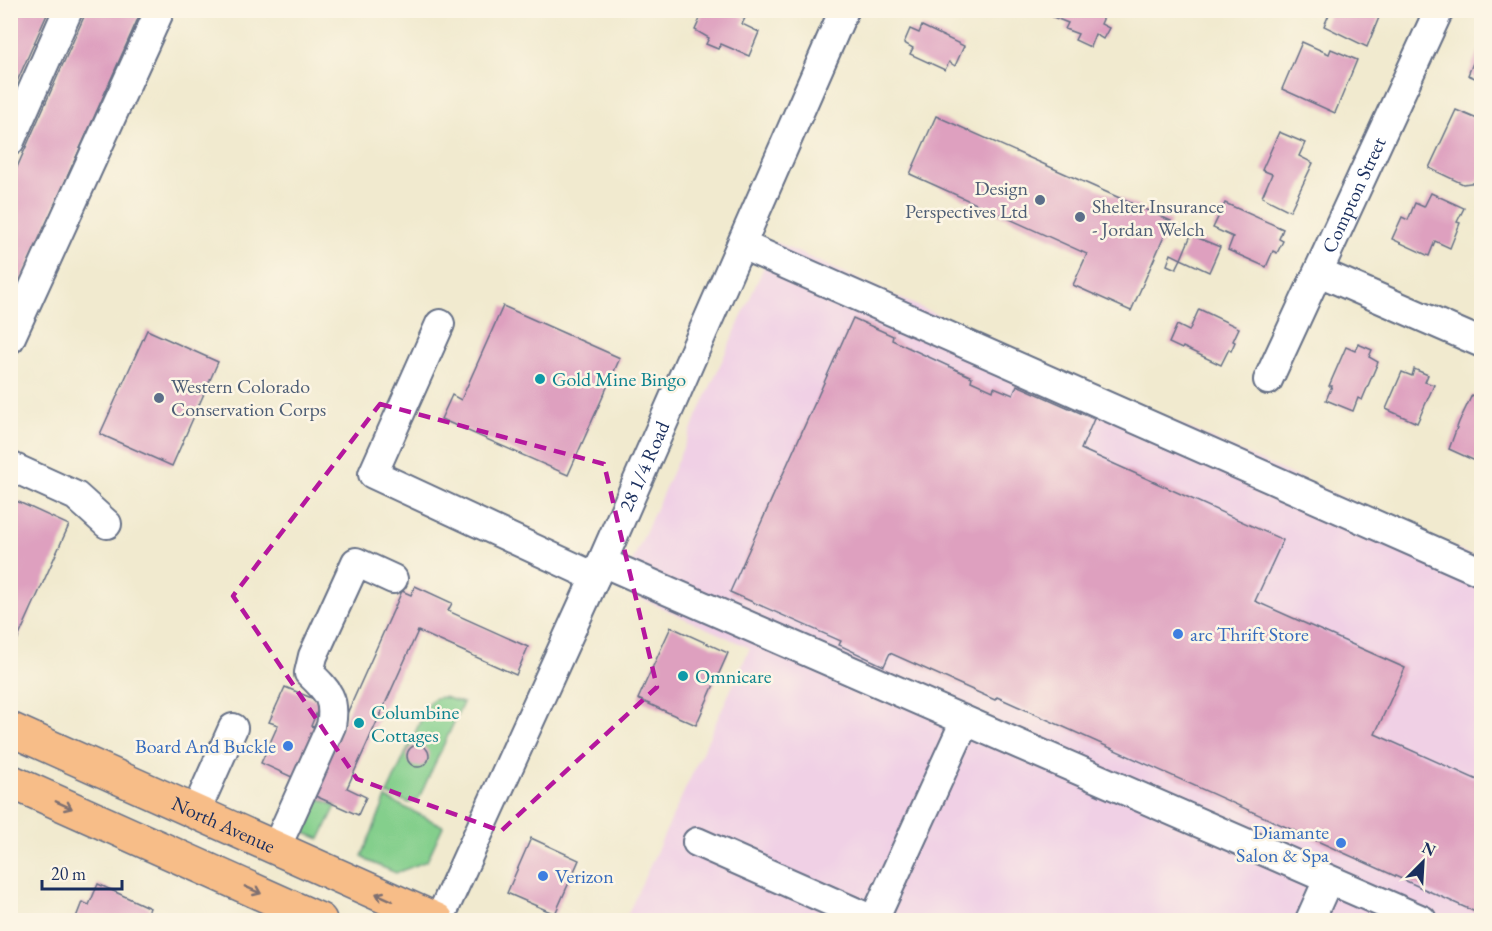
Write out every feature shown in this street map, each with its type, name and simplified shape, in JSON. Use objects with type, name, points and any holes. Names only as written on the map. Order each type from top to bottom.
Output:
[{"type":"main road","name":"North Avenue","points":[[10,729],[438,921]]},
{"type":"main road","points":[[10,781],[320,921]]},
{"type":"street","points":[[10,141],[68,10]]},
{"type":"street","points":[[10,339],[160,10]]},
{"type":"street","name":"28 1/4 Road","points":[[438,921],[598,570],[844,10]]},
{"type":"street","name":"Compton Street","points":[[1268,380],[1439,10]]},
{"type":"street","points":[[742,245],[1482,572]]},
{"type":"street","points":[[1319,272],[1482,343]]},
{"type":"street","points":[[440,324],[373,474],[598,570],[965,721],[1422,921]]},
{"type":"street","points":[[10,466],[76,496],[107,524]]},
{"type":"street","points":[[276,848],[331,726],[334,710],[330,696],[309,673],[313,656],[356,562],[393,579]]},
{"type":"street","points":[[697,842],[873,921],[965,721]]},
{"type":"street","points":[[196,812],[233,728]]},
{"type":"street","points":[[1310,921],[1328,880]]},
{"type":"highlighted area","points":[[380,404],[604,464],[657,687],[501,831],[357,779],[233,596]]},
{"type":"shaded area","points":[[775,242],[1481,560],[1481,920],[625,920],[750,648],[620,589]]},
{"type":"green space","points":[[444,697],[463,703],[418,800],[409,803],[387,794],[429,702],[435,698]]},
{"type":"green space","points":[[311,795],[336,806],[320,839],[297,830]]},
{"type":"green space","points":[[386,798],[443,826],[427,861],[396,873],[362,856]]},
{"type":"building","points":[[10,10],[49,10],[10,97]]},
{"type":"building","points":[[87,10],[128,10],[139,16],[10,306],[10,183]]},
{"type":"building","points":[[704,10],[728,10],[745,18],[742,24],[759,32],[749,56],[721,44],[718,49],[706,44],[709,38],[695,30]]},
{"type":"building","points":[[1056,10],[1107,10],[1101,24],[1109,28],[1103,39],[1095,34],[1090,47],[1075,40],[1078,34],[1065,29],[1068,23],[1053,17]]},
{"type":"building","points":[[1331,10],[1382,10],[1367,47],[1324,26]]},
{"type":"building","points":[[922,26],[964,46],[955,66],[949,62],[945,70],[910,54],[913,48],[904,43],[910,29],[919,33]]},
{"type":"building","points":[[1302,42],[1329,54],[1331,49],[1357,60],[1335,113],[1282,89]]},
{"type":"building","points":[[1478,51],[1482,53],[1482,81],[1468,75]]},
{"type":"building","points":[[1456,110],[1482,121],[1482,174],[1478,182],[1463,184],[1429,168]]},
{"type":"building","points":[[936,116],[1171,221],[1131,311],[1073,285],[1087,254],[910,174]]},
{"type":"building","points":[[1279,132],[1305,143],[1299,156],[1313,163],[1290,211],[1262,197],[1272,174],[1262,170]]},
{"type":"building","points":[[1431,193],[1464,208],[1457,222],[1460,223],[1450,248],[1435,241],[1429,256],[1392,239],[1402,217],[1408,220],[1415,203],[1424,207]]},
{"type":"building","points":[[1225,203],[1283,229],[1279,239],[1283,241],[1277,253],[1273,251],[1266,267],[1228,250],[1233,237],[1213,228]]},
{"type":"building","points":[[1191,235],[1220,247],[1209,272],[1181,259]]},
{"type":"building","points":[[1171,254],[1181,259],[1176,269],[1167,265]]},
{"type":"building","name":"Gold Mine Bingo","points":[[503,306],[620,358],[568,475],[441,419],[452,395],[461,400]]},
{"type":"building","points":[[1199,309],[1239,328],[1231,351],[1229,349],[1221,365],[1169,343],[1177,325],[1189,331]]},
{"type":"building","points":[[853,318],[893,336],[892,340],[972,377],[971,381],[993,391],[994,387],[1013,395],[1017,385],[1094,419],[1081,449],[1283,540],[1255,601],[1405,668],[1375,734],[1482,782],[1482,915],[997,697],[995,700],[890,653],[884,666],[839,645],[841,641],[730,592]]},
{"type":"building","name":"Western Colorado Conservation Corps","points":[[147,330],[218,362],[172,466],[100,434]]},
{"type":"building","points":[[1358,344],[1372,350],[1369,357],[1378,362],[1362,400],[1358,398],[1353,411],[1326,400],[1332,386],[1329,386],[1346,347],[1355,351]]},
{"type":"building","points":[[1414,369],[1428,375],[1425,382],[1434,385],[1417,423],[1386,409],[1402,372],[1412,376]]},
{"type":"building","points":[[1472,395],[1482,399],[1482,464],[1449,449]]},
{"type":"building","points":[[12,499],[69,525],[10,656],[10,502]]},
{"type":"building","name":"Columbine Cottages","points":[[415,586],[452,603],[448,611],[528,647],[516,675],[418,631],[347,788],[366,797],[358,815],[311,794],[402,591],[411,595]]},
{"type":"building","name":"Omnicare","points":[[671,627],[728,653],[696,725],[638,699]]},
{"type":"building","name":"Board And Buckle","points":[[285,687],[321,702],[311,726],[316,728],[294,778],[261,763],[278,725],[269,722]]},
{"type":"building","points":[[418,745],[426,748],[429,756],[426,764],[418,767],[410,764],[407,756],[410,748]]},
{"type":"building","name":"Verizon","points":[[531,838],[579,860],[555,914],[507,893]]},
{"type":"building","points":[[98,884],[150,908],[145,920],[75,920],[82,902],[89,905]]},
{"type":"place","name":"Design Perspectives Ltd","points":[[1040,200]]},
{"type":"place","name":"Shelter Insurance - Jordan Welch","points":[[1080,217]]},
{"type":"place","name":"Gold Mine Bingo","points":[[540,379]]},
{"type":"place","name":"Western Colorado Conservation Corps","points":[[159,398]]},
{"type":"place","name":"arc Thrift Store","points":[[1178,634]]},
{"type":"place","name":"Omnicare","points":[[683,676]]},
{"type":"place","name":"Columbine Cottages","points":[[359,723]]},
{"type":"place","name":"Board And Buckle","points":[[288,746]]},
{"type":"place","name":"Diamante Salon & Spa","points":[[1341,843]]},
{"type":"place","name":"Verizon","points":[[543,876]]}]
